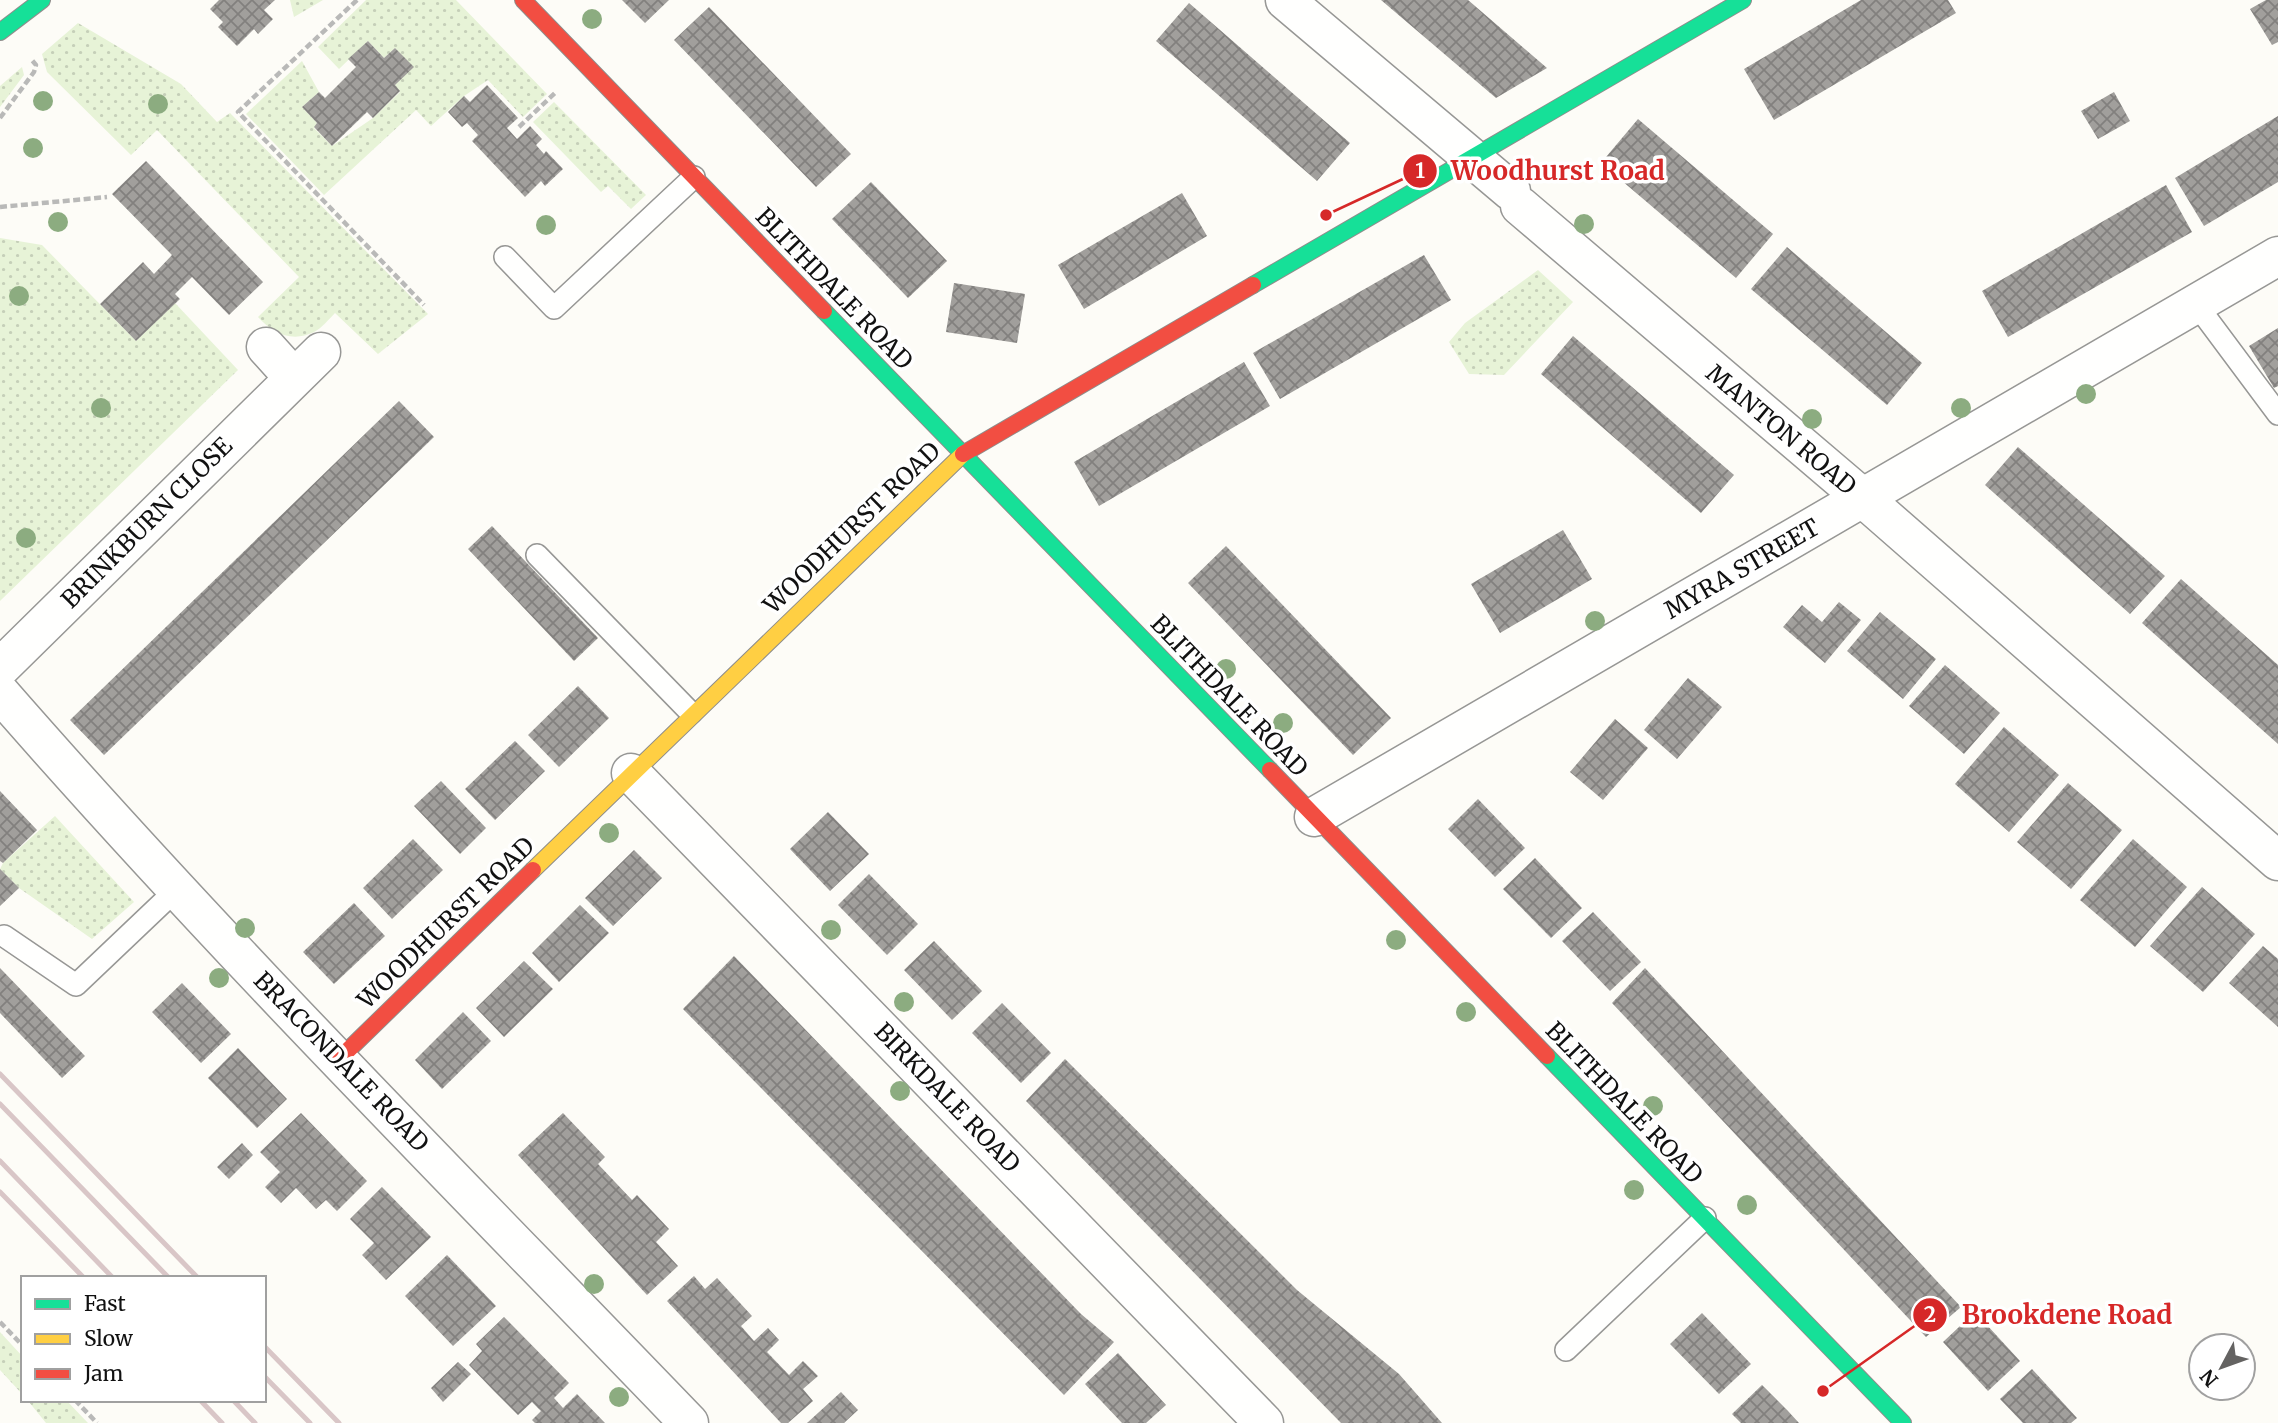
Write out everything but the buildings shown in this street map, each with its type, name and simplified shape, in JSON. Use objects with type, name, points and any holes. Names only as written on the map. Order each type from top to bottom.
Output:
[{"type":"street","points":[[3,30],[42,0]]},
{"type":"street","name":"BLITHDALE ROAD","points":[[523,0],[1903,1423]]},
{"type":"street","name":"MANTON ROAD","points":[[1285,0],[1863,498],[2278,861]]},
{"type":"street","name":"WOODHURST ROAD","points":[[338,1060],[691,713],[962,454],[1743,0]]},
{"type":"street","name":"MYRA STREET","points":[[1314,817],[2278,256]]},
{"type":"street","name":"BRINKBURN CLOSE","points":[[0,668],[308,365],[266,347]]},
{"type":"street","name":"BRACONDALE ROAD","points":[[0,693],[94,801],[338,1060],[690,1423]]},
{"type":"street","name":"BIRKDALE ROAD","points":[[631,773],[1264,1423]]},
{"type":"lane","points":[[505,257],[554,308],[694,177]]},
{"type":"lane","points":[[2196,304],[2278,414]]},
{"type":"lane","points":[[537,555],[691,713]]},
{"type":"lane","points":[[4,936],[76,985],[177,889]]},
{"type":"lane","points":[[1566,1350],[1704,1218]]},
{"type":"path","points":[[357,0],[238,112],[424,304]]},
{"type":"path","points":[[0,118],[34,72],[36,65],[3,30]]},
{"type":"path","points":[[519,127],[585,65]]},
{"type":"path","points":[[0,206],[107,197]]},
{"type":"path","points":[[0,1322],[21,1344]]},
{"type":"path","points":[[77,1402],[97,1423]]},
{"type":"green space","points":[[290,0],[323,0],[294,17]]},
{"type":"green space","points":[[366,0],[456,0],[547,94],[523,117],[488,80],[464,96],[431,126],[416,110],[324,195],[246,114],[302,61],[319,92],[302,107],[317,123],[314,128],[332,146],[373,118],[400,92],[395,85],[413,67],[395,48],[384,58],[368,41],[339,69],[318,47]]},
{"type":"green space","points":[[78,23],[181,84],[217,122],[230,113],[428,314],[378,354],[335,313],[317,330],[298,337],[283,335],[264,323],[258,317],[299,277],[157,130],[131,155],[47,72],[42,54]]},
{"type":"green space","points":[[22,67],[24,75],[0,107],[0,86]]},
{"type":"green space","points":[[554,102],[646,195],[631,209],[608,186],[601,192],[533,122]]},
{"type":"green space","points":[[0,238],[42,245],[136,341],[175,303],[238,370],[0,601]]},
{"type":"green space","points":[[1538,270],[1573,302],[1504,375],[1469,374],[1449,342],[1465,323]]},
{"type":"green space","points":[[55,816],[134,902],[92,939],[19,888],[0,869],[3,863]]},
{"type":"green space","points":[[0,1332],[21,1355],[21,1393],[0,1370]]},
{"type":"green space","points":[[29,1402],[68,1402],[88,1423],[46,1423]]},
{"type":"railway","points":[[0,1074],[196,1276]]},
{"type":"railway","points":[[0,1104],[167,1276]]},
{"type":"railway","points":[[0,1161],[111,1276]]},
{"type":"railway","points":[[0,1192],[82,1276]]},
{"type":"railway","points":[[266,1348],[339,1423]]},
{"type":"railway","points":[[266,1378],[310,1423]]},
{"type":"railway","points":[[202,1402],[222,1423]]},
{"type":"railway","points":[[235,1402],[255,1423]]},
{"type":"traffic: fast","points":[[0,32],[42,0]]},
{"type":"traffic: fast","points":[[1253,285],[1743,0]]},
{"type":"traffic: fast","points":[[824,311],[1270,770]]},
{"type":"traffic: fast","points":[[1547,1056],[1903,1423]]},
{"type":"traffic: slow","points":[[533,870],[963,454]]},
{"type":"traffic: jam","points":[[523,0],[824,311]]},
{"type":"traffic: jam","points":[[963,454],[1253,285]]},
{"type":"traffic: jam","points":[[1270,770],[1547,1056]]},
{"type":"traffic: jam","points":[[338,1060],[533,870]]},
{"type":"place","name":"Woodhurst Road","points":[[1326,215]]},
{"type":"place","name":"Brookdene Road","points":[[1823,1391]]}]
